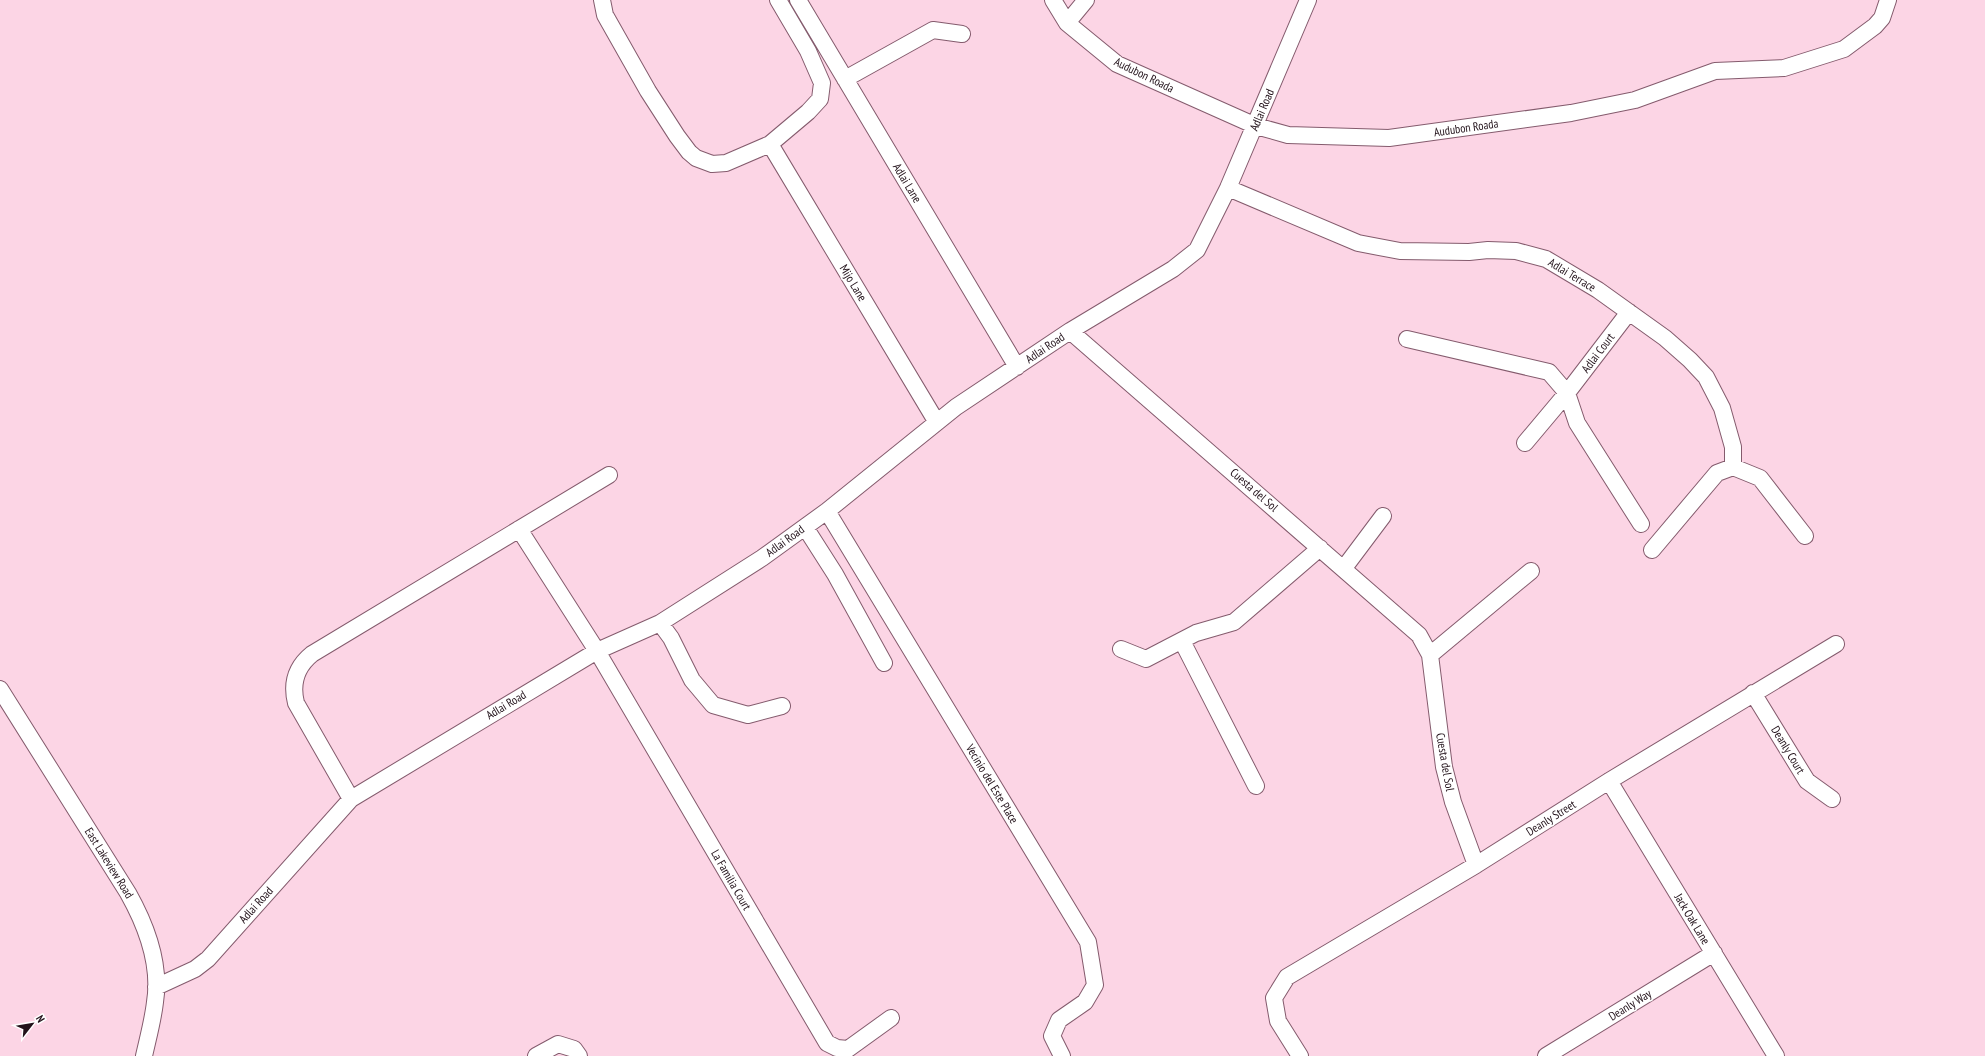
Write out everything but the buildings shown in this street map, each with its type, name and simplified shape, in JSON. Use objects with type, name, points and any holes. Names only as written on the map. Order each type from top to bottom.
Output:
[{"type":"street","points":[[602,0],[605,15],[648,91],[677,136],[689,152],[696,158],[712,164],[726,163],[770,144],[808,112],[820,99],[822,83],[808,51],[778,0]]},
{"type":"street","name":"Adlai Lane","points":[[798,0],[1017,367]]},
{"type":"street","name":"Audubon Roada","points":[[1053,0],[1067,23],[1117,64],[1256,126],[1288,135],[1389,138],[1571,114],[1635,100],[1715,71],[1784,68],[1844,49],[1875,26],[1882,18],[1888,0]]},
{"type":"street","points":[[1067,23],[1086,0]]},
{"type":"street","name":"Adlai Road","points":[[156,987],[195,968],[208,959],[351,799],[597,651],[660,623],[762,558],[827,511],[936,421],[1070,331],[1174,270],[1197,250],[1228,188],[1256,126],[1308,0]]},
{"type":"street","points":[[845,79],[933,30],[962,34]]},
{"type":"street","name":"Mijo Lane","points":[[770,144],[936,421]]},
{"type":"street","name":"Adlai Terrace","points":[[1228,188],[1358,243],[1400,251],[1469,252],[1488,250],[1516,252],[1546,259],[1574,274],[1629,312],[1670,343],[1690,360],[1706,377],[1722,408],[1733,447],[1733,467]]},
{"type":"street","name":"Adlai Court","points":[[1525,443],[1567,393],[1629,312]]},
{"type":"street","name":"Cuesta del Sol","points":[[1070,331],[1344,568],[1419,635],[1430,655],[1444,768],[1453,802],[1476,865]]},
{"type":"street","points":[[1408,339],[1549,372],[1567,393],[1577,423],[1641,524]]},
{"type":"street","points":[[1652,550],[1717,473],[1733,467],[1760,478],[1805,536]]},
{"type":"street","points":[[351,799],[296,703],[294,687],[295,678],[301,665],[312,654],[609,475]]},
{"type":"street","name":"Vecinio del Este Place","points":[[827,511],[1088,942],[1095,985],[1085,1002],[1059,1020],[1054,1030],[1052,1036],[1062,1056]]},
{"type":"street","points":[[1344,568],[1383,516]]},
{"type":"street","points":[[805,527],[835,574],[884,663]]},
{"type":"street","points":[[519,530],[597,651]]},
{"type":"street","points":[[1121,649],[1146,659],[1196,633],[1234,622],[1320,548]]},
{"type":"street","points":[[1430,655],[1531,571]]},
{"type":"street","points":[[660,623],[671,638],[692,680],[713,705],[748,715],[782,706]]},
{"type":"street","points":[[1182,641],[1256,786]]},
{"type":"street","name":"Deanly Street","points":[[1300,1056],[1278,1021],[1274,998],[1287,977],[1476,865],[1609,781],[1836,644]]},
{"type":"street","name":"La Familia Court","points":[[597,651],[827,1043],[837,1048],[848,1049],[892,1018]]},
{"type":"street","name":"East Lakeview Road","points":[[0,689],[137,909],[150,944],[156,987],[156,1001],[144,1056]]},
{"type":"street","name":"Deanly Court","points":[[1753,693],[1807,782],[1832,799]]},
{"type":"street","name":"Jack Oak Lane","points":[[1609,781],[1776,1056]]},
{"type":"street","name":"Deanly Way","points":[[1546,1056],[1714,954]]},
{"type":"street","points":[[536,1056],[558,1044],[574,1049],[579,1056]]}]
